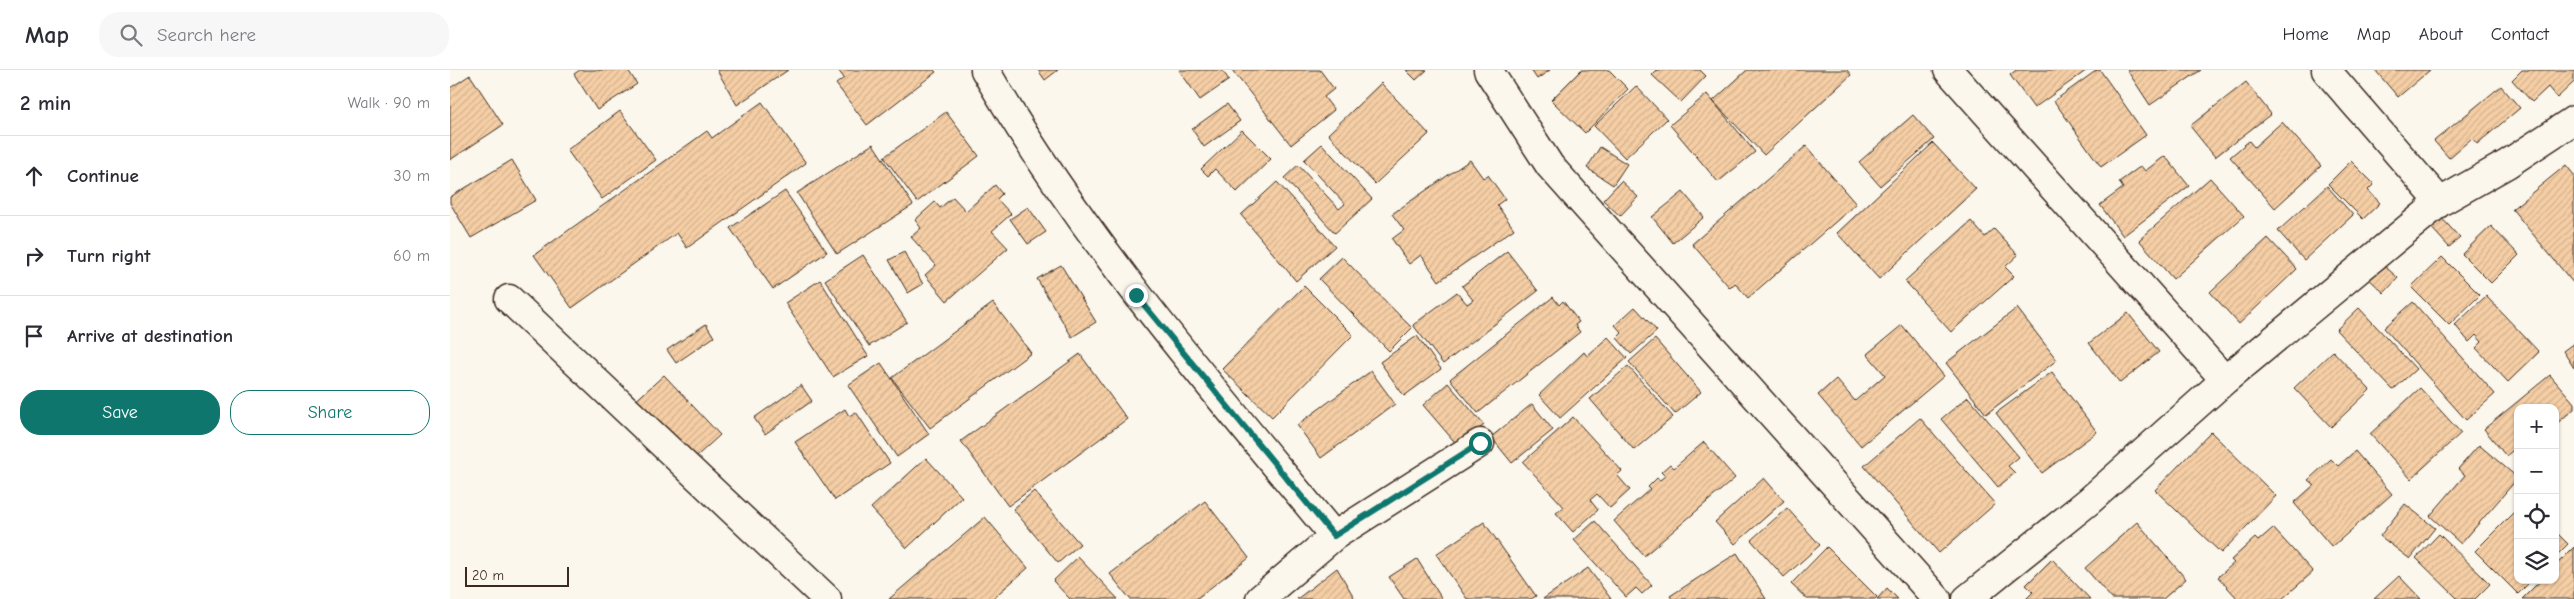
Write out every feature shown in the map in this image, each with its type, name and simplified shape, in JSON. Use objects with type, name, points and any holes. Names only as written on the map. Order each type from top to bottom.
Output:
[{"type":"street","points":[[985,70],[1046,171],[1136,295],[1334,536]]},
{"type":"street","points":[[1488,70],[1550,166],[1937,599]]},
{"type":"street","points":[[1948,70],[2225,380]]},
{"type":"street","points":[[2326,70],[2440,202]]},
{"type":"street","points":[[1967,599],[2089,501],[2225,380],[2440,202],[2508,164],[2574,120]]},
{"type":"street","points":[[509,299],[827,599]]},
{"type":"street","points":[[1260,599],[1334,536],[1480,443]]},
{"type":"building","points":[[580,70],[628,70],[637,84],[597,110],[574,74]]},
{"type":"building","points":[[717,70],[788,70],[737,105]]},
{"type":"building","points":[[838,70],[934,70],[936,72],[867,125],[836,84],[844,78]]},
{"type":"building","points":[[1038,70],[1058,70],[1045,80]]},
{"type":"building","points":[[1179,70],[1222,70],[1229,80],[1200,100]]},
{"type":"building","points":[[1232,70],[1320,70],[1334,89],[1324,97],[1334,110],[1291,145]]},
{"type":"building","points":[[1406,70],[1427,70],[1416,80]]},
{"type":"building","points":[[1531,70],[1550,70],[1537,79]]},
{"type":"building","points":[[1581,70],[1609,70],[1628,89],[1585,133],[1551,100]]},
{"type":"building","points":[[1657,70],[1700,70],[1706,76],[1681,102],[1652,75]]},
{"type":"building","points":[[1747,70],[1847,70],[1851,75],[1764,155],[1713,101]]},
{"type":"building","points":[[2016,70],[2087,70],[2034,108],[2010,75]]},
{"type":"building","points":[[2097,70],[2100,70],[2146,135],[2101,167],[2054,101]]},
{"type":"building","points":[[2127,70],[2201,70],[2150,105]]},
{"type":"building","points":[[2375,70],[2430,70],[2398,97]]},
{"type":"building","points":[[2522,70],[2574,70],[2574,82],[2557,98],[2548,87],[2532,102],[2512,80]]},
{"type":"building","points":[[470,75],[503,125],[450,160],[450,88]]},
{"type":"building","points":[[2246,82],[2271,114],[2215,157],[2190,126]]},
{"type":"building","points":[[1381,83],[1429,134],[1375,184],[1328,134]]},
{"type":"building","points":[[1636,86],[1667,119],[1625,158],[1594,126]]},
{"type":"building","points":[[2501,86],[2520,108],[2477,144],[2472,138],[2449,158],[2434,141]]},
{"type":"building","points":[[1707,94],[1755,152],[1718,182],[1670,125]]},
{"type":"building","points":[[762,102],[806,163],[687,248],[677,233],[572,308],[534,255],[707,131],[712,138]]},
{"type":"building","points":[[1227,104],[1240,121],[1204,147],[1192,129]]},
{"type":"building","points":[[620,111],[656,160],[602,199],[567,150]]},
{"type":"building","points":[[946,112],[979,156],[917,202],[884,157]]},
{"type":"building","points":[[1913,115],[1934,139],[1880,186],[1859,162]]},
{"type":"building","points":[[2282,122],[2321,166],[2275,208],[2230,157],[2249,141],[2254,147]]},
{"type":"building","points":[[1242,130],[1271,159],[1237,192],[1215,169],[1208,176],[1201,169]]},
{"type":"building","points":[[1933,143],[1976,189],[1879,279],[1837,233]]},
{"type":"building","points":[[873,144],[913,205],[837,254],[797,193]]},
{"type":"building","points":[[1322,144],[1372,199],[1335,233],[1284,178],[1298,165],[1339,209],[1345,204],[1304,160]]},
{"type":"building","points":[[1806,146],[1856,204],[1748,298],[1735,283],[1730,288],[1692,244]]},
{"type":"building","points":[[1600,147],[1627,164],[1613,185],[1587,168]]},
{"type":"building","points":[[2165,156],[2189,186],[2123,236],[2100,205],[2123,188],[2119,182],[2141,166],[2145,171]]},
{"type":"building","points":[[512,160],[536,200],[471,238],[450,203],[450,197]]},
{"type":"building","points":[[1470,160],[1483,178],[1488,175],[1505,199],[1497,205],[1514,229],[1439,281],[1421,255],[1409,264],[1392,239],[1404,230],[1392,214]]},
{"type":"building","points":[[2351,161],[2374,184],[2368,190],[2380,203],[2363,219],[2328,184]]},
{"type":"building","points":[[2566,165],[2574,175],[2574,284],[2512,209]]},
{"type":"building","points":[[2210,178],[2244,216],[2173,279],[2139,240]]},
{"type":"building","points":[[1621,181],[1638,197],[1620,216],[1603,200]]},
{"type":"building","points":[[1277,182],[1335,246],[1296,281],[1241,215]]},
{"type":"building","points":[[995,185],[1002,194],[997,199],[1011,214],[992,231],[1008,248],[947,301],[925,275],[936,265],[911,237],[921,228],[915,220],[935,202],[940,208],[953,197],[966,211]]},
{"type":"building","points":[[2327,186],[2353,215],[2304,260],[2278,231]]},
{"type":"building","points":[[785,191],[827,252],[773,289],[730,228]]},
{"type":"building","points":[[1683,192],[1704,217],[1673,243],[1652,217]]},
{"type":"building","points":[[1028,207],[1046,232],[1028,244],[1010,219]]},
{"type":"building","points":[[2439,215],[2460,238],[2449,247],[2429,225]]},
{"type":"building","points":[[1971,221],[1985,237],[1994,229],[2018,255],[2005,267],[2014,276],[1951,332],[1905,281]]},
{"type":"building","points":[[2491,226],[2519,255],[2491,283],[2462,254]]},
{"type":"building","points":[[2268,238],[2297,269],[2239,324],[2210,292]]},
{"type":"building","points":[[1507,251],[1538,291],[1443,364],[1413,325],[1457,292],[1467,304],[1473,300],[1462,286]]},
{"type":"building","points":[[904,252],[923,284],[908,293],[889,260]]},
{"type":"building","points":[[863,255],[907,322],[869,346],[825,280]]},
{"type":"building","points":[[1342,257],[1412,328],[1389,351],[1319,279]]},
{"type":"building","points":[[2442,257],[2480,295],[2449,325],[2411,287]]},
{"type":"building","points":[[2380,262],[2398,278],[2384,293],[2367,277]]},
{"type":"building","points":[[1061,265],[1096,322],[1072,337],[1037,279]]},
{"type":"building","points":[[820,280],[868,356],[833,377],[785,303]]},
{"type":"building","points":[[1304,286],[1353,335],[1272,417],[1222,369]]},
{"type":"building","points":[[2486,296],[2539,352],[2508,382],[2476,348],[2482,342],[2476,335],[2469,342],[2455,325]]},
{"type":"building","points":[[1553,297],[1559,305],[1563,301],[1579,322],[1575,325],[1580,332],[1478,413],[1450,379]]},
{"type":"building","points":[[2413,302],[2495,394],[2466,420],[2384,328]]},
{"type":"building","points":[[993,303],[1031,353],[930,428],[892,378]]},
{"type":"building","points":[[1635,307],[1657,331],[1631,354],[1617,338],[1622,333],[1615,325]]},
{"type":"building","points":[[2017,308],[2057,360],[1986,414],[1946,363]]},
{"type":"building","points":[[2359,308],[2416,369],[2393,390],[2336,330]]},
{"type":"building","points":[[2128,313],[2159,352],[2120,383],[2089,343]]},
{"type":"building","points":[[706,324],[714,337],[676,363],[667,350]]},
{"type":"building","points":[[1902,325],[1944,376],[1861,446],[1818,395],[1836,379],[1855,401],[1885,375],[1867,354]]},
{"type":"building","points":[[1417,336],[1441,369],[1404,396],[1380,362]]},
{"type":"building","points":[[1608,337],[1627,358],[1560,418],[1539,395],[1584,352],[1587,356]]},
{"type":"building","points":[[1655,339],[1701,392],[1675,414],[1629,362]]},
{"type":"building","points":[[2574,343],[2574,368],[2563,351]]},
{"type":"building","points":[[2333,351],[2370,390],[2331,427],[2294,388]]},
{"type":"building","points":[[1080,354],[1127,419],[1008,506],[961,441]]},
{"type":"building","points":[[881,363],[929,434],[897,457],[848,385]]},
{"type":"building","points":[[1628,366],[1673,417],[1634,450],[1590,399]]},
{"type":"building","points":[[1371,371],[1395,404],[1321,458],[1297,425]]},
{"type":"building","points":[[2052,372],[2097,432],[2042,473],[1996,413]]},
{"type":"building","points":[[664,375],[720,435],[687,465],[632,404]]},
{"type":"building","points":[[2550,375],[2574,403],[2574,409],[2559,422],[2559,404],[2515,404]]},
{"type":"building","points":[[1448,383],[1484,425],[1459,447],[1423,405]]},
{"type":"building","points":[[801,385],[812,401],[765,434],[754,418]]},
{"type":"building","points":[[2420,388],[2461,433],[2411,479],[2370,434]]},
{"type":"building","points":[[1968,397],[2019,457],[2008,466],[2015,473],[1998,487],[1941,419]]},
{"type":"building","points":[[1532,404],[1553,430],[1512,463],[1491,437]]},
{"type":"building","points":[[2514,404],[2514,449],[2506,456],[2484,429]]},
{"type":"building","points":[[845,409],[849,416],[856,412],[890,463],[835,500],[795,442]]},
{"type":"building","points":[[1573,417],[1622,471],[1617,475],[1630,490],[1610,508],[1597,494],[1590,500],[1598,510],[1573,532],[1556,513],[1564,507],[1523,462]]},
{"type":"building","points":[[1920,418],[1995,504],[1939,553],[1864,466]]},
{"type":"building","points":[[2211,432],[2276,496],[2221,553],[2155,490]]},
{"type":"building","points":[[1704,442],[1735,478],[1644,556],[1614,521],[1650,489],[1648,487],[1657,478],[1660,480],[1665,476],[1661,472],[1670,464],[1674,468]]},
{"type":"building","points":[[2479,445],[2514,475],[2514,483],[2461,544],[2430,516],[2465,475],[2458,469]]},
{"type":"building","points":[[2355,451],[2392,494],[2332,547],[2294,503],[2314,485],[2308,480],[2331,459],[2338,466]]},
{"type":"building","points":[[926,458],[962,497],[907,548],[871,508]]},
{"type":"building","points":[[1764,478],[1784,501],[1735,544],[1715,522]]},
{"type":"building","points":[[1034,491],[1080,544],[1058,563],[1013,509]]},
{"type":"building","points":[[1205,501],[1249,558],[1196,599],[1130,599],[1110,574]]},
{"type":"building","points":[[2405,504],[2435,528],[2410,559],[2380,536]]},
{"type":"building","points":[[1787,508],[1820,545],[1784,577],[1751,540]]},
{"type":"building","points":[[2514,512],[2514,584],[2528,584],[2518,594],[2475,551]]},
{"type":"building","points":[[985,517],[1028,568],[992,599],[889,599]]},
{"type":"building","points":[[1595,521],[1652,585],[1642,594],[1636,588],[1626,597],[1574,540]]},
{"type":"building","points":[[1484,522],[1536,596],[1531,599],[1467,599],[1436,554]]},
{"type":"building","points":[[2137,522],[2186,579],[2163,599],[2112,599],[2085,568]]},
{"type":"building","points":[[2273,528],[2313,572],[2282,599],[2238,599],[2218,577],[2234,563],[2231,560],[2255,538],[2258,541]]},
{"type":"building","points":[[2439,534],[2490,584],[2475,599],[2458,599],[2416,558]]},
{"type":"building","points":[[2559,535],[2568,544],[2559,553]]},
{"type":"building","points":[[1827,547],[1877,597],[1875,599],[1807,599],[1791,584]]},
{"type":"building","points":[[2574,547],[2574,599],[2522,599],[2537,584],[2559,584],[2559,562]]},
{"type":"building","points":[[1737,553],[1766,599],[1672,599],[1670,596]]},
{"type":"building","points":[[1078,557],[1118,599],[1070,599],[1053,581]]},
{"type":"building","points":[[1417,559],[1442,599],[1404,599],[1389,577]]},
{"type":"building","points":[[2052,559],[2090,599],[2026,599],[2033,592],[2026,585]]},
{"type":"building","points":[[1337,568],[1355,599],[1297,599]]},
{"type":"building","points":[[1588,568],[1611,599],[1543,599]]},
{"type":"building","points":[[2399,576],[2421,599],[2374,599]]},
{"type":"building","points":[[1887,588],[1898,599],[1877,599]]},
{"type":"route","points":[[1136,295],[1334,536],[1480,443]]}]
